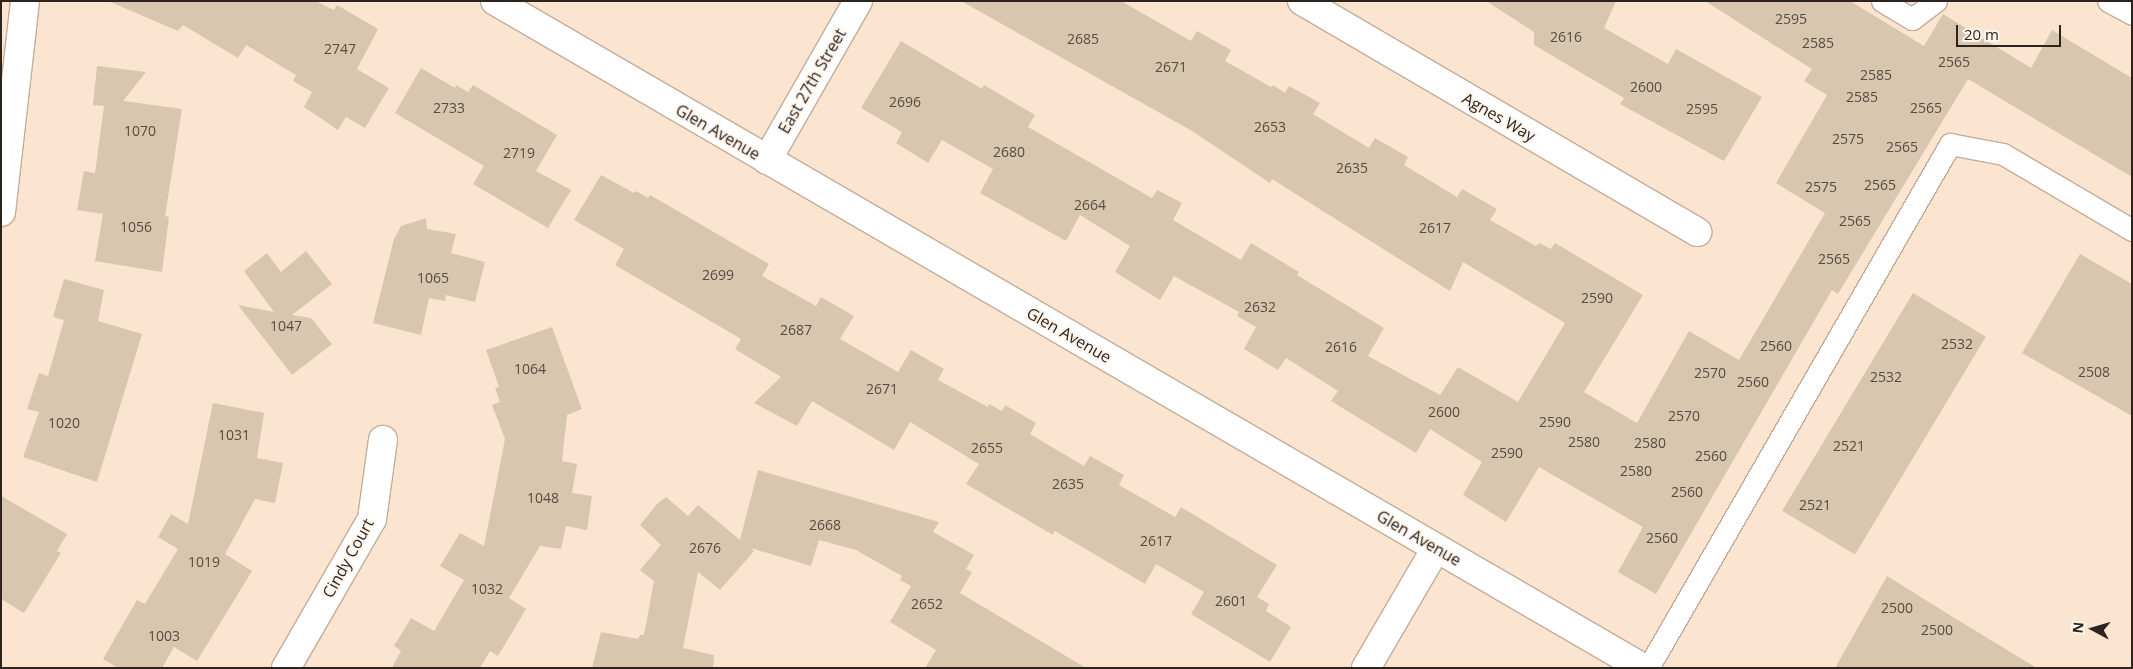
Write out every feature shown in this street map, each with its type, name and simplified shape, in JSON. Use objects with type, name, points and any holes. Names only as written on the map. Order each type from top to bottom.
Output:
[{"type":"street","points":[[1,212],[25,1]]},
{"type":"street","name":"Glen Avenue","points":[[495,1],[1643,668]]},
{"type":"street","name":"East 27th Street","points":[[767,160],[858,1]]},
{"type":"street","name":"Agnes Way","points":[[1302,1],[1696,232]]},
{"type":"street","name":"Cindy Court","points":[[286,668],[372,519],[383,440]]},
{"type":"street","points":[[1366,668],[1436,548]]},
{"type":"lane","points":[[1882,1],[1912,19],[1936,1]]},
{"type":"lane","points":[[2108,1],[2132,14]]},
{"type":"lane","points":[[1648,668],[1950,144],[2003,154],[2132,230]]},
{"type":"building","points":[[108,1],[315,1],[334,10],[337,5],[378,29],[357,69],[389,88],[365,128],[346,117],[338,130],[304,107],[312,92],[293,81],[296,75],[246,45],[238,58],[183,25],[178,31]]},
{"type":"building","points":[[961,1],[1121,1],[1191,41],[1197,31],[1231,50],[1225,61],[1271,87],[1273,85],[1285,93],[1289,86],[1320,103],[1313,114],[1369,148],[1375,138],[1408,157],[1404,165],[1457,197],[1462,189],[1497,209],[1490,220],[1536,246],[1539,243],[1551,249],[1555,243],[1643,295],[1584,392],[1637,423],[1689,331],[1739,360],[1825,213],[1776,183],[1827,95],[1804,81],[1812,69],[1705,1],[1850,1],[1924,46],[1943,14],[2031,68],[2052,30],[2132,78],[2132,177],[1968,79],[1838,294],[1832,290],[1656,594],[1618,572],[1643,527],[1539,467],[1506,522],[1463,495],[1482,462],[1430,429],[1416,453],[1331,401],[1338,391],[1286,358],[1278,370],[1244,349],[1256,327],[1237,316],[1239,312],[1174,276],[1160,300],[1115,272],[1130,246],[1080,215],[1066,241],[980,193],[993,169],[942,140],[928,163],[896,143],[902,132],[861,108],[901,41],[982,89],[984,85],[1035,115],[1028,127],[1152,198],[1157,190],[1182,203],[1173,220],[1241,260],[1251,243],[1299,272],[1297,275],[1384,328],[1368,356],[1440,395],[1458,367],[1518,402],[1565,323],[1463,262],[1450,291],[1272,179],[1270,183],[1192,131]]},
{"type":"building","points":[[1486,1],[1616,1],[1604,28],[1668,64],[1676,49],[1762,97],[1724,161],[1620,104],[1624,98],[1534,45],[1534,32]]},
{"type":"building","points":[[97,66],[146,72],[123,101],[182,109],[165,216],[169,217],[162,272],[95,261],[103,214],[77,210],[84,171],[95,173],[104,106],[93,105]]},
{"type":"building","points":[[421,68],[455,88],[456,85],[468,92],[473,85],[557,135],[536,171],[571,190],[548,228],[473,184],[484,166],[395,113]]},
{"type":"building","points":[[601,175],[634,193],[636,191],[648,198],[650,195],[769,264],[762,276],[816,306],[821,297],[854,316],[840,339],[898,372],[911,350],[944,369],[938,380],[988,407],[989,404],[1002,411],[1005,405],[1036,423],[1030,434],[1084,466],[1090,456],[1124,475],[1119,485],[1175,517],[1181,507],[1277,565],[1257,597],[1269,604],[1266,611],[1291,627],[1270,662],[1191,614],[1204,592],[1156,564],[1145,584],[1055,531],[1053,535],[966,484],[979,464],[910,422],[894,450],[812,401],[797,426],[754,403],[781,377],[735,349],[741,339],[615,265],[624,249],[574,220]]},
{"type":"building","points":[[426,218],[427,229],[456,234],[451,253],[485,262],[475,302],[446,295],[445,301],[429,298],[421,335],[373,323],[394,239],[401,226]]},
{"type":"building","points":[[306,251],[332,284],[292,315],[311,318],[332,344],[292,375],[238,305],[274,312],[244,271],[267,253],[281,272]]},
{"type":"building","points":[[2080,254],[2132,284],[2132,416],[2022,353]]},
{"type":"building","points":[[64,279],[104,290],[98,321],[142,334],[97,482],[23,457],[39,412],[27,409],[39,373],[48,376],[64,320],[53,317]]},
{"type":"building","points":[[1913,293],[1986,337],[1855,554],[1782,511]]},
{"type":"building","points":[[552,327],[582,409],[567,415],[562,461],[577,464],[572,493],[592,496],[587,530],[566,526],[561,549],[540,546],[509,598],[526,609],[498,656],[490,651],[480,668],[392,668],[401,651],[394,646],[411,618],[434,631],[464,580],[440,566],[460,533],[484,546],[505,439],[492,405],[500,402],[495,388],[499,387],[486,350]]},
{"type":"building","points":[[213,403],[264,413],[257,458],[283,463],[275,503],[255,499],[225,554],[252,571],[197,661],[174,647],[162,668],[118,668],[103,659],[137,600],[145,604],[178,549],[158,537],[171,514],[188,524]]},
{"type":"building","points":[[758,470],[939,522],[933,532],[974,555],[966,569],[972,572],[960,593],[1086,668],[925,668],[936,650],[890,622],[911,586],[900,580],[902,576],[856,550],[819,540],[811,566],[751,548],[754,551],[720,590],[698,572],[683,648],[714,655],[713,668],[592,668],[601,632],[638,639],[640,635],[644,635],[654,581],[640,570],[661,545],[640,525],[658,503],[666,497],[688,516],[698,505],[740,540]]},
{"type":"building","points":[[1,496],[67,534],[57,551],[61,553],[24,613],[1,599]]},
{"type":"building","points":[[1887,576],[1961,622],[2037,668],[1835,668]]}]
